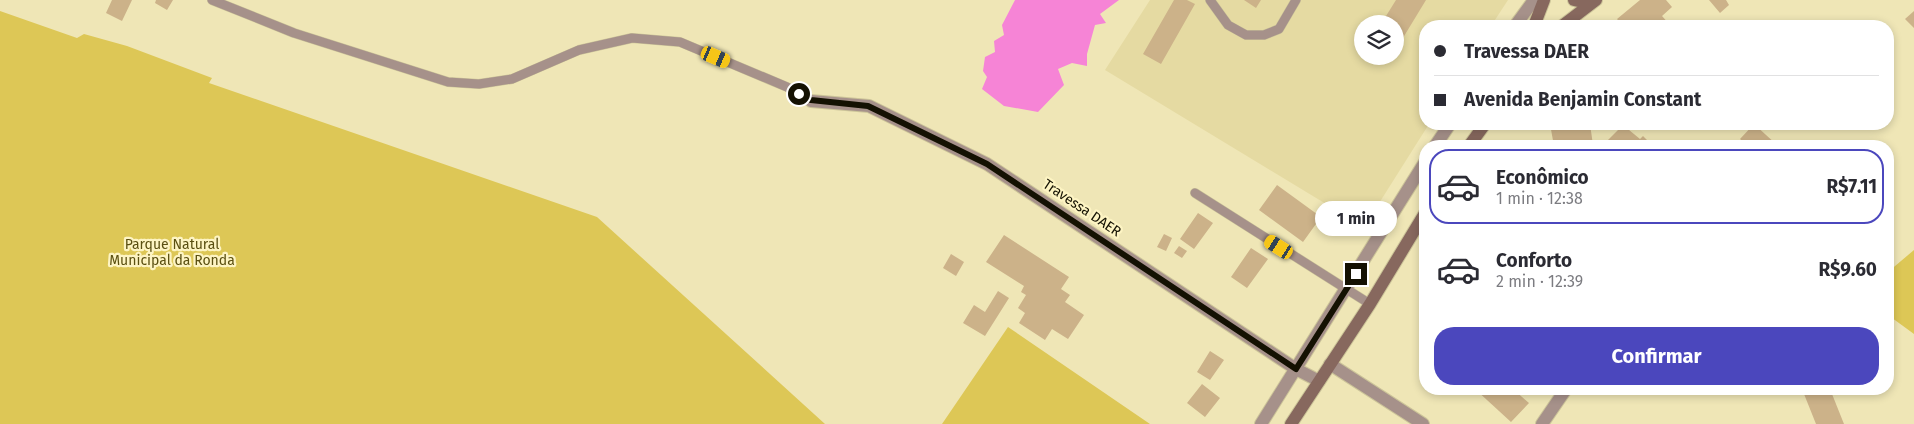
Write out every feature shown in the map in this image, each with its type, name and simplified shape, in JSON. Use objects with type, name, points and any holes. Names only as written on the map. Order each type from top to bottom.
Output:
[{"type":"main road","points":[[1536,20],[1544,0]]},
{"type":"main road","points":[[1574,0],[1593,2]]},
{"type":"main road","points":[[1575,20],[1593,2]]},
{"type":"main road","points":[[1291,424],[1370,304],[1419,223]]},
{"type":"street","points":[[1519,20],[1534,0]]},
{"type":"street","name":"Travessa DAER","points":[[811,100],[868,106],[987,164],[1296,369],[1319,381]]},
{"type":"street","points":[[1261,424],[1419,172]]},
{"type":"street","points":[[1330,364],[1423,424]]},
{"type":"street","points":[[1542,424],[1562,395]]},
{"type":"lane","points":[[212,0],[294,33],[448,82],[479,84],[512,79],[579,50],[632,38],[680,42],[787,87],[811,100]]},
{"type":"lane","points":[[1210,0],[1228,25],[1246,36],[1264,35],[1279,29],[1296,0]]},
{"type":"lane","points":[[1195,193],[1370,304]]},
{"type":"shaded area","points":[[1015,0],[1119,0],[1100,14],[1106,23],[1095,25],[1087,54],[1087,66],[1072,63],[1058,69],[1064,85],[1038,112],[1004,106],[982,89],[987,77],[983,71],[985,57],[995,52],[994,41],[1004,35],[1002,25]]},
{"type":"shaded area","points":[[1150,0],[1508,0],[1495,20],[1419,20],[1419,130],[1425,130],[1364,227],[1105,70]]},
{"type":"green space","name":"Parque Natural Municipal da Ronda","points":[[0,11],[77,38],[84,34],[127,46],[212,78],[209,83],[597,217],[825,424],[0,424]]},
{"type":"green space","points":[[1914,250],[1914,334],[1894,319],[1894,267]]},
{"type":"green space","points":[[1008,327],[1150,424],[942,424]]},
{"type":"building","points":[[112,0],[132,0],[122,21],[106,13]]},
{"type":"building","points":[[156,0],[173,0],[167,10],[155,3]]},
{"type":"building","points":[[1174,0],[1187,0],[1195,4],[1161,64],[1143,54]]},
{"type":"building","points":[[1244,0],[1261,0],[1256,8]]},
{"type":"building","points":[[1396,0],[1426,0],[1404,36],[1404,15],[1387,15]]},
{"type":"building","points":[[1640,0],[1666,0],[1672,7],[1662,16],[1666,20],[1617,19]]},
{"type":"building","points":[[1709,0],[1726,0],[1729,5],[1720,13]]},
{"type":"building","points":[[1914,11],[1914,28],[1905,19]]},
{"type":"building","points":[[1551,130],[1591,130],[1592,140],[1553,140]]},
{"type":"building","points":[[1618,130],[1629,130],[1640,139],[1643,136],[1647,140],[1608,140]]},
{"type":"building","points":[[1748,130],[1761,130],[1772,140],[1741,140],[1740,139]]},
{"type":"building","points":[[1277,185],[1321,217],[1303,242],[1259,210]]},
{"type":"building","points":[[1198,213],[1213,223],[1194,249],[1180,239]]},
{"type":"building","points":[[1164,234],[1172,238],[1166,251],[1157,247]]},
{"type":"building","points":[[1004,235],[1069,277],[1061,289],[1070,295],[1065,302],[1084,315],[1068,339],[1052,329],[1045,340],[1019,323],[1025,313],[1018,308],[1026,295],[1021,292],[1024,286],[986,262]]},
{"type":"building","points":[[1179,246],[1187,251],[1182,258],[1174,253]]},
{"type":"building","points":[[1251,248],[1268,259],[1247,288],[1231,277]]},
{"type":"building","points":[[951,254],[964,262],[956,276],[943,268]]},
{"type":"building","points":[[998,291],[1009,298],[985,336],[963,323],[974,305],[985,312]]},
{"type":"building","points":[[1210,351],[1224,360],[1210,380],[1197,372]]},
{"type":"building","points":[[1202,384],[1220,398],[1205,417],[1187,403]]},
{"type":"building","points":[[1482,395],[1520,395],[1529,403],[1511,422]]},
{"type":"building","points":[[1804,395],[1832,395],[1844,424],[1816,424]]},
{"type":"route","points":[[799,94],[811,100],[868,106],[987,164],[1296,369],[1356,274]]}]
